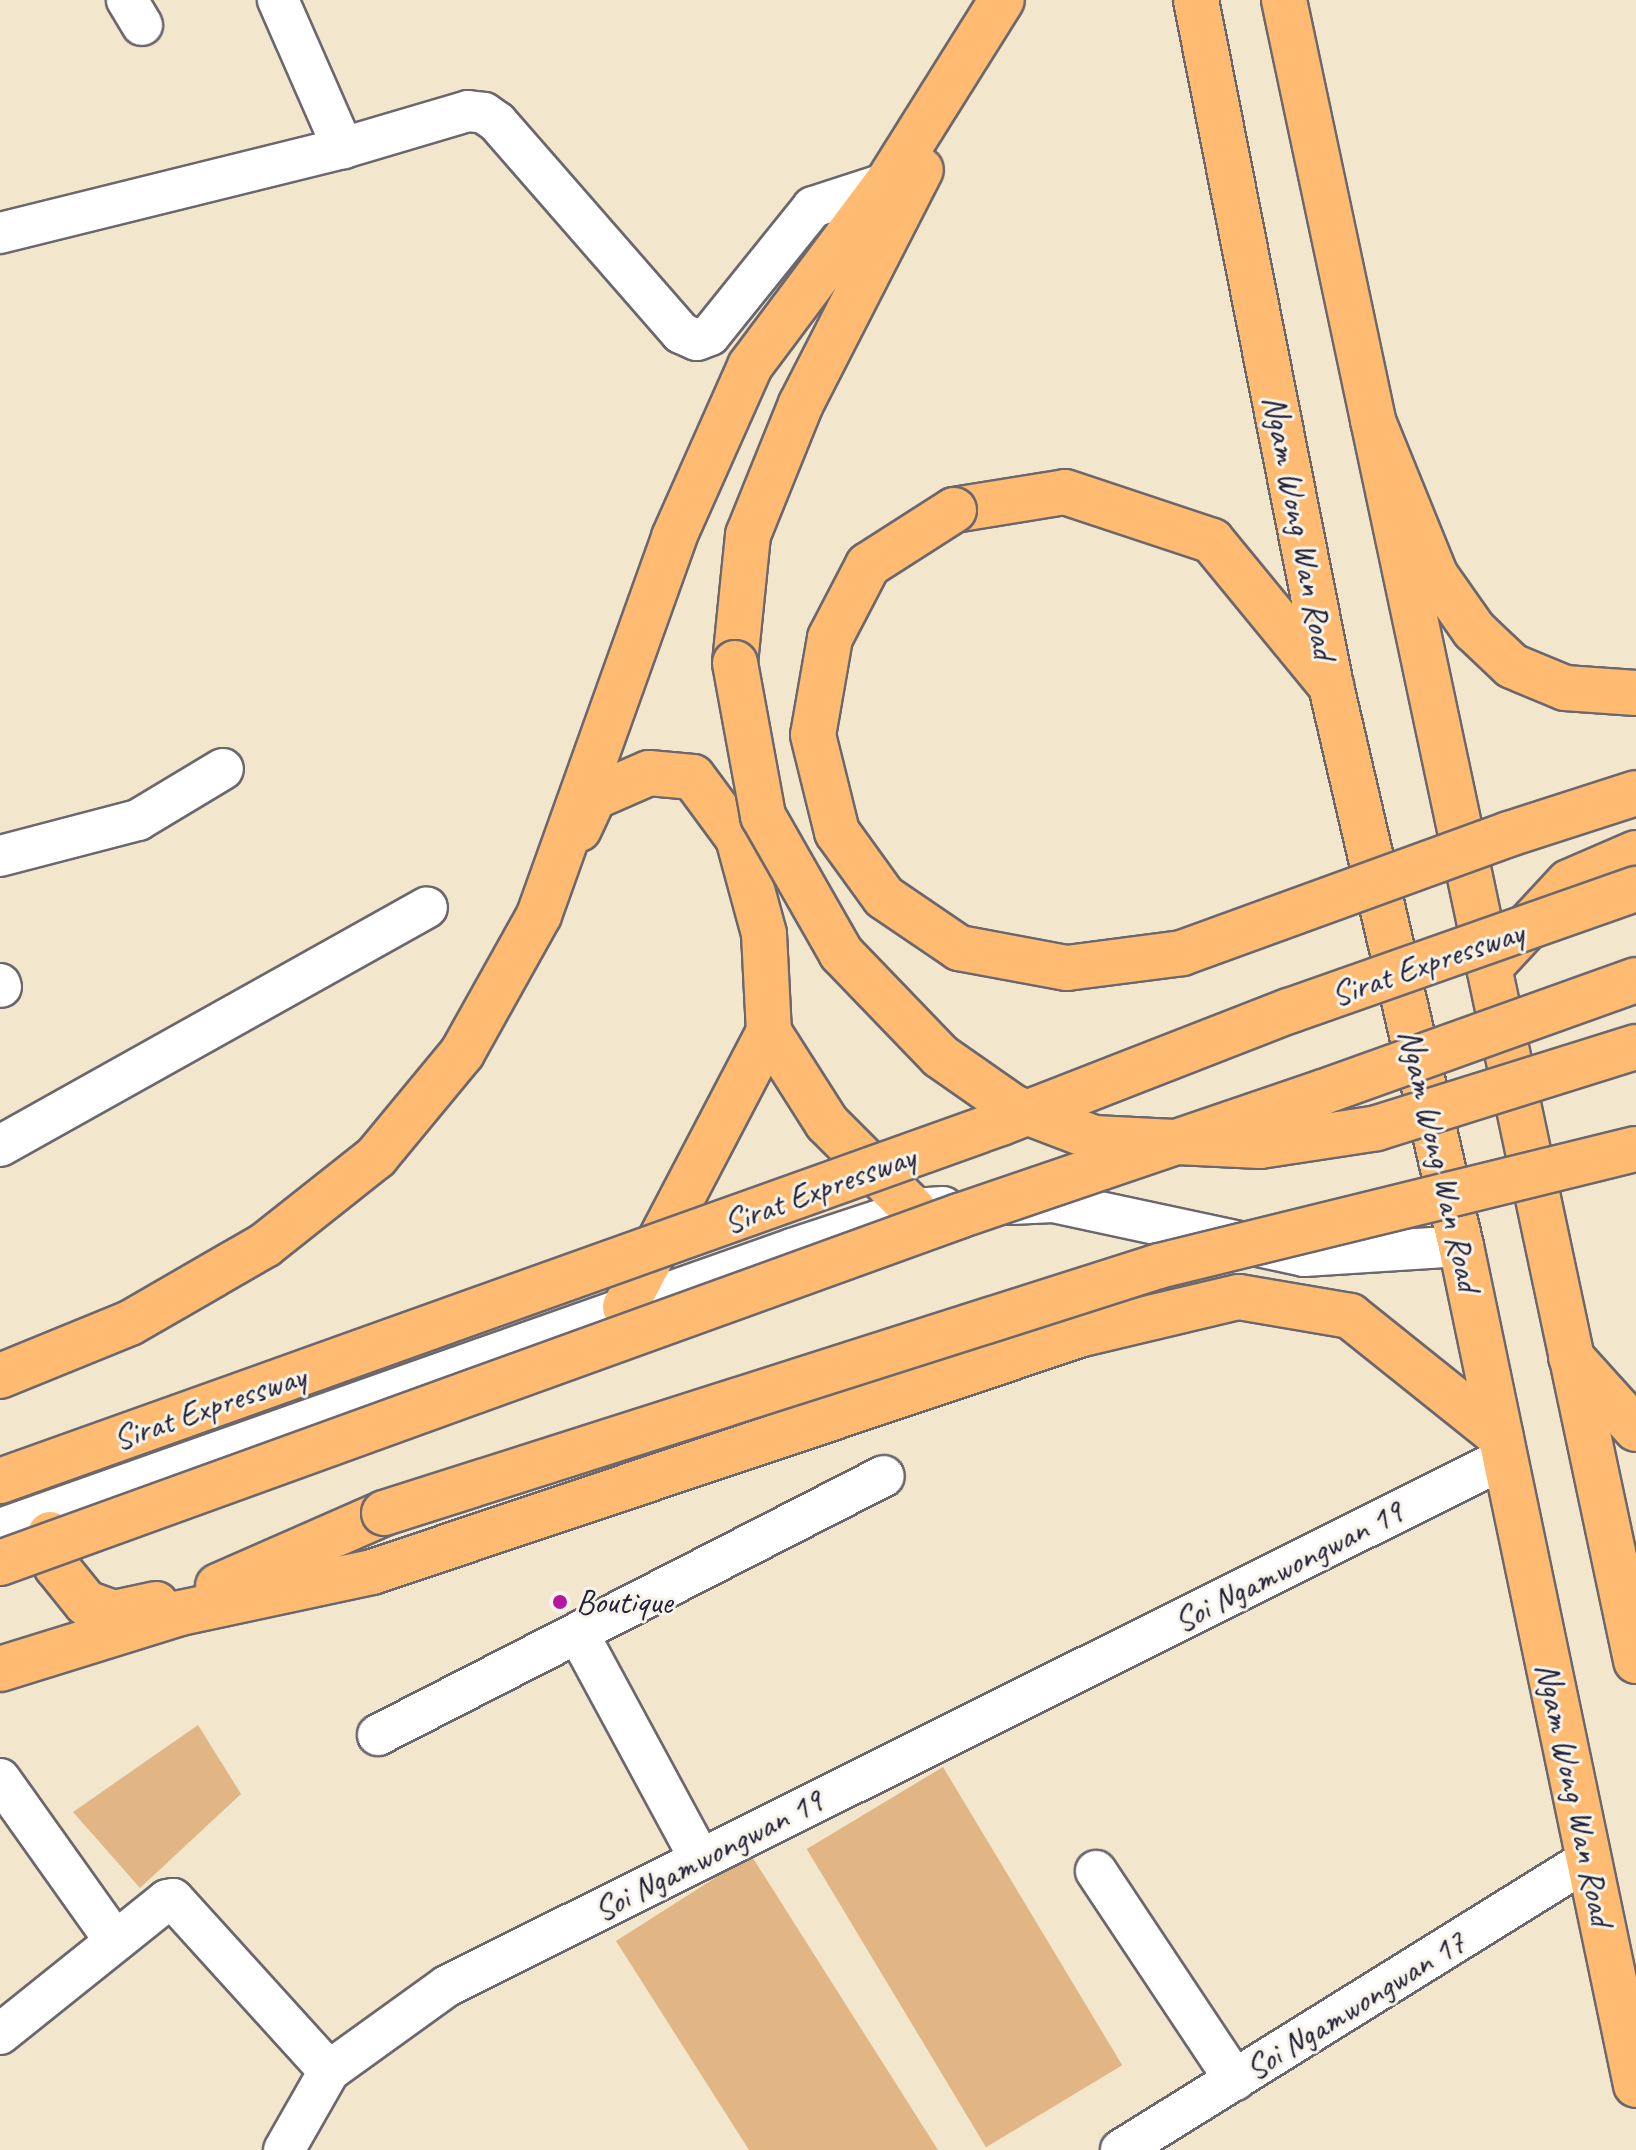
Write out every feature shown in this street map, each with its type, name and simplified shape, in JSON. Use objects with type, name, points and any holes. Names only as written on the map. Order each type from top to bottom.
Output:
[{"type":"main road","points":[[539,915],[674,537],[750,366],[887,183],[1002,0]]},
{"type":"main road","points":[[1002,0],[898,217],[801,404],[748,535],[735,663],[763,816],[841,953],[940,1056],[1013,1107],[1094,1138],[1260,1146],[1377,1128],[1636,1047]]},
{"type":"main road","name":"Ngam Wong Wan Road","points":[[1196,0],[1331,686],[1461,1246],[1636,2085]]},
{"type":"main road","points":[[1284,0],[1636,1661]]},
{"type":"main road","points":[[1373,421],[1436,576],[1474,630],[1512,666],[1565,688],[1636,693]]},
{"type":"main road","points":[[1331,686],[1212,541],[1065,492],[954,510],[868,565],[830,638],[813,735],[837,832],[884,897],[959,948],[1067,968],[1182,953],[1509,834],[1636,793]]},
{"type":"main road","points":[[0,1376],[130,1323],[265,1245],[376,1157],[462,1053],[539,915],[594,797],[649,773],[693,777],[738,838],[764,934],[769,1032],[827,1123],[913,1209]]},
{"type":"main road","points":[[1489,968],[1569,882],[1636,853]]},
{"type":"main road","name":"Sirat Expressway","points":[[0,1481],[986,1128],[1289,1011],[1636,889]]},
{"type":"main road","points":[[20,1663],[58,1626],[46,1575],[33,1554],[10,1543],[22,1533],[915,1232],[1323,1092],[1636,980]]},
{"type":"main road","points":[[625,1307],[769,1032]]},
{"type":"main road","points":[[20,1663],[186,1605],[384,1513],[1159,1266],[1636,1149]]},
{"type":"main road","points":[[22,1533],[56,1566],[86,1603],[114,1613],[186,1605],[372,1572],[1082,1334],[1239,1297],[1350,1316],[1503,1447]]},
{"type":"main road","points":[[1571,1357],[1636,1429]]},
{"type":"street","points":[[278,0],[343,148]]},
{"type":"street","points":[[0,233],[343,148],[468,111],[484,113],[497,122],[681,333],[697,340],[710,335],[813,207],[887,183]]},
{"type":"street","points":[[0,856],[138,820],[223,769]]},
{"type":"street","points":[[0,1146],[427,907]]},
{"type":"street","points":[[22,1533],[625,1307],[913,1209],[1053,1202],[1304,1256],[1461,1246]]},
{"type":"street","name":"Soi Ngamwongwan 19","points":[[329,2071],[447,1986],[1503,1447]]},
{"type":"street","points":[[378,1735],[579,1635],[884,1476]]},
{"type":"street","points":[[579,1635],[700,1859]]},
{"type":"street","points":[[0,1779],[115,1941]]},
{"type":"street","name":"Soi Ngamwongwan 17","points":[[1121,2150],[1589,1859]]},
{"type":"street","points":[[1096,1871],[1235,2080]]},
{"type":"street","points":[[0,2034],[167,1900],[178,1901],[329,2071],[284,2150]]},
{"type":"building","points":[[198,1725],[241,1794],[140,1888],[73,1812]]},
{"type":"building","points":[[943,1767],[1122,2065],[986,2147],[807,1849]]},
{"type":"building","points":[[751,1855],[938,2150],[749,2150],[616,1941]]},
{"type":"place","name":"Boutique","points":[[560,1602]]}]
